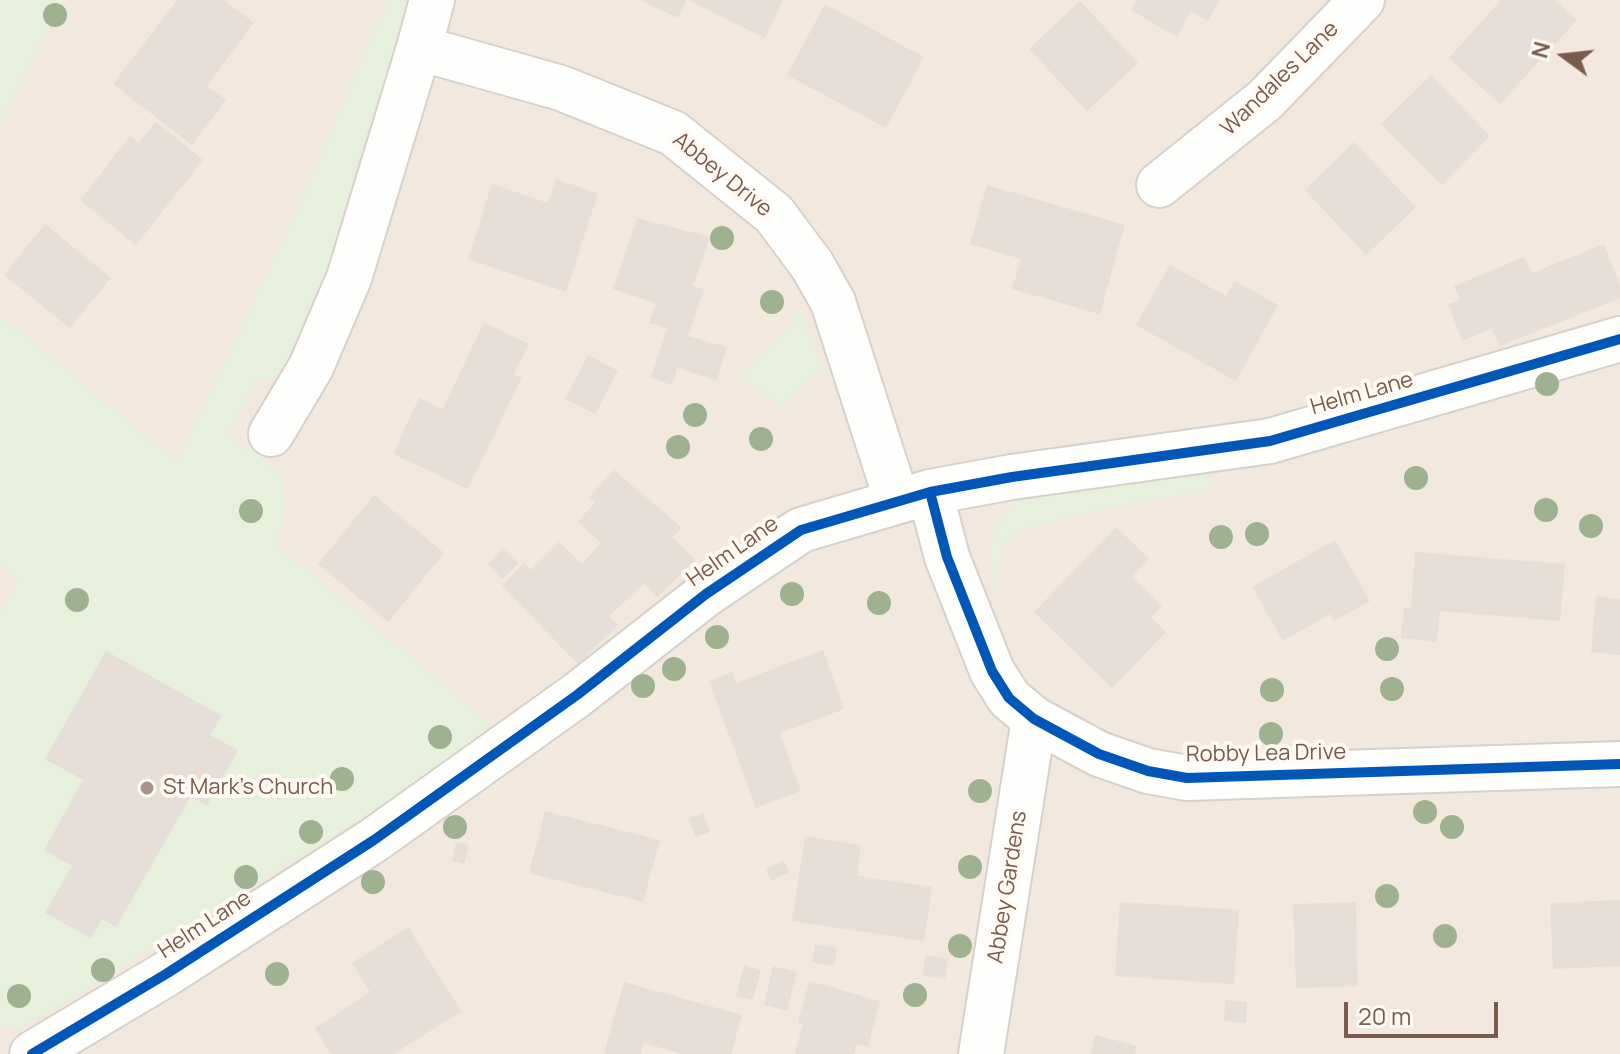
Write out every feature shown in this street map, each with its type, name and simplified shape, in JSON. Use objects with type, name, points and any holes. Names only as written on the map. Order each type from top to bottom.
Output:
[{"type":"street","points":[[271,434],[311,367],[349,278],[432,0]]},
{"type":"street","name":"Wandales Lane","points":[[1159,185],[1265,100],[1362,0]]},
{"type":"street","name":"Abbey Drive","points":[[419,48],[561,88],[673,133],[774,214],[812,265],[833,302],[914,497]]},
{"type":"street","name":"Helm Lane","points":[[32,1054],[166,974],[374,840],[511,744],[706,594],[782,541],[827,520],[914,497],[1012,477],[1270,441],[1620,339]]},
{"type":"street","name":"Robby Lea Drive","points":[[914,497],[947,557],[992,671],[1009,698],[1034,719],[1099,754],[1148,771],[1187,778],[1620,764]]},
{"type":"street","name":"Abbey Gardens","points":[[981,1054],[1034,719]]},
{"type":"shaded area","points":[[0,0],[1620,0],[1620,1054],[0,1054]]},
{"type":"green space","points":[[0,0],[63,0],[0,126]]},
{"type":"green space","points":[[388,0],[414,0],[333,264],[291,357],[274,377],[256,380],[227,436],[266,460],[284,480],[285,513],[275,543],[495,728],[404,792],[42,1016],[19,1029],[0,1025],[0,612],[19,580],[0,566],[0,315],[177,461],[288,229]]},
{"type":"green space","points":[[799,308],[823,368],[783,406],[741,378],[790,324]]},
{"type":"green space","points":[[1206,467],[1211,490],[1106,508],[1018,531],[1002,548],[995,593],[990,548],[996,526],[1014,505],[1009,496]]},
{"type":"building","points":[[177,0],[224,0],[254,23],[207,86],[226,100],[192,145],[113,84]]},
{"type":"building","points":[[640,0],[687,0],[678,18]]},
{"type":"building","points":[[688,0],[783,0],[765,38]]},
{"type":"building","points":[[1137,0],[1220,0],[1208,21],[1191,11],[1177,37],[1131,10]]},
{"type":"building","points":[[1501,0],[1555,0],[1577,20],[1500,104],[1449,58]]},
{"type":"building","points":[[1080,1],[1138,63],[1087,111],[1029,49]]},
{"type":"building","points":[[825,4],[924,57],[886,128],[787,75]]},
{"type":"building","points":[[1431,75],[1490,136],[1442,185],[1381,124]]},
{"type":"building","points":[[156,122],[203,160],[136,245],[80,200],[130,136],[138,143]]},
{"type":"building","points":[[1354,142],[1416,207],[1366,255],[1305,190]]},
{"type":"building","points":[[556,179],[598,193],[566,292],[468,259],[492,184],[548,203]]},
{"type":"building","points":[[987,185],[1125,225],[1100,314],[1012,289],[1021,259],[970,244]]},
{"type":"building","points":[[637,218],[710,237],[693,286],[704,289],[688,336],[727,347],[717,381],[677,368],[672,385],[651,378],[667,328],[649,323],[656,303],[613,289]]},
{"type":"building","points":[[45,224],[111,278],[70,328],[4,275]]},
{"type":"building","points":[[1604,244],[1620,285],[1620,298],[1500,346],[1492,328],[1462,341],[1448,304],[1460,300],[1454,286],[1524,257],[1532,273]]},
{"type":"building","points":[[1170,265],[1226,296],[1235,281],[1278,305],[1236,381],[1136,325]]},
{"type":"building","points":[[484,322],[529,344],[513,375],[522,377],[468,489],[393,454],[419,398],[443,409]]},
{"type":"building","points":[[588,355],[618,371],[595,414],[565,399]]},
{"type":"building","points":[[614,470],[682,528],[672,537],[695,560],[657,597],[644,584],[609,616],[618,625],[578,664],[502,586],[524,563],[531,570],[559,542],[582,564],[601,543],[578,522],[595,502],[589,497]]},
{"type":"building","points":[[374,495],[444,553],[388,622],[318,564]]},
{"type":"building","points":[[1116,527],[1149,559],[1132,577],[1162,606],[1151,617],[1166,632],[1112,688],[1034,612]]},
{"type":"building","points":[[1335,540],[1370,601],[1334,621],[1330,614],[1283,641],[1252,587]]},
{"type":"building","points":[[503,548],[518,563],[503,579],[488,565]]},
{"type":"building","points":[[1415,552],[1565,564],[1560,621],[1440,611],[1437,642],[1401,638],[1404,608],[1411,609]]},
{"type":"building","points":[[1596,596],[1620,599],[1620,655],[1591,652]]},
{"type":"building","points":[[823,650],[844,709],[780,733],[801,791],[756,808],[709,681],[732,672],[736,683]]},
{"type":"building","name":"St Mark’s Church","points":[[106,651],[222,716],[210,735],[238,750],[207,805],[191,796],[116,927],[102,919],[91,938],[45,913],[72,866],[44,850],[83,780],[45,759]]},
{"type":"building","points":[[545,811],[660,840],[643,902],[529,873]]},
{"type":"building","points":[[703,813],[710,832],[695,837],[689,818]]},
{"type":"building","points":[[805,836],[861,845],[857,876],[932,887],[924,941],[792,921]]},
{"type":"building","points":[[456,842],[469,845],[464,864],[452,861]]},
{"type":"building","points":[[783,860],[789,872],[772,881],[766,869]]},
{"type":"building","points":[[1620,900],[1620,966],[1553,969],[1550,903]]},
{"type":"building","points":[[1120,902],[1239,910],[1234,984],[1115,976]]},
{"type":"building","points":[[1356,902],[1358,986],[1296,988],[1293,904]]},
{"type":"building","points":[[408,927],[461,1011],[394,1054],[331,1054],[315,1028],[370,992],[352,963]]},
{"type":"building","points":[[815,944],[837,948],[834,966],[812,962]]},
{"type":"building","points":[[926,955],[948,959],[945,979],[922,976]]},
{"type":"building","points":[[744,965],[761,970],[753,1000],[736,996]]},
{"type":"building","points":[[773,966],[797,972],[787,1011],[764,1005]]},
{"type":"building","points":[[809,981],[880,1001],[868,1047],[857,1044],[854,1054],[795,1054],[803,1024],[798,1023]]},
{"type":"building","points":[[624,982],[742,1015],[731,1054],[682,1054],[644,1043],[641,1054],[604,1054]]},
{"type":"building","points":[[1225,1000],[1247,1002],[1246,1023],[1224,1021]]},
{"type":"building","points":[[1095,1035],[1137,1046],[1135,1054],[1090,1054]]},
{"type":"cycle path","points":[[32,1054],[166,974],[374,840],[577,695],[706,594],[801,530],[930,492],[1012,477],[1270,441],[1620,339]]},
{"type":"cycle path","points":[[930,492],[947,557],[992,671],[1009,698],[1034,719],[1099,754],[1148,771],[1187,778],[1620,764]]},
{"type":"place","name":"St Mark’s Church","points":[[147,788]]}]
